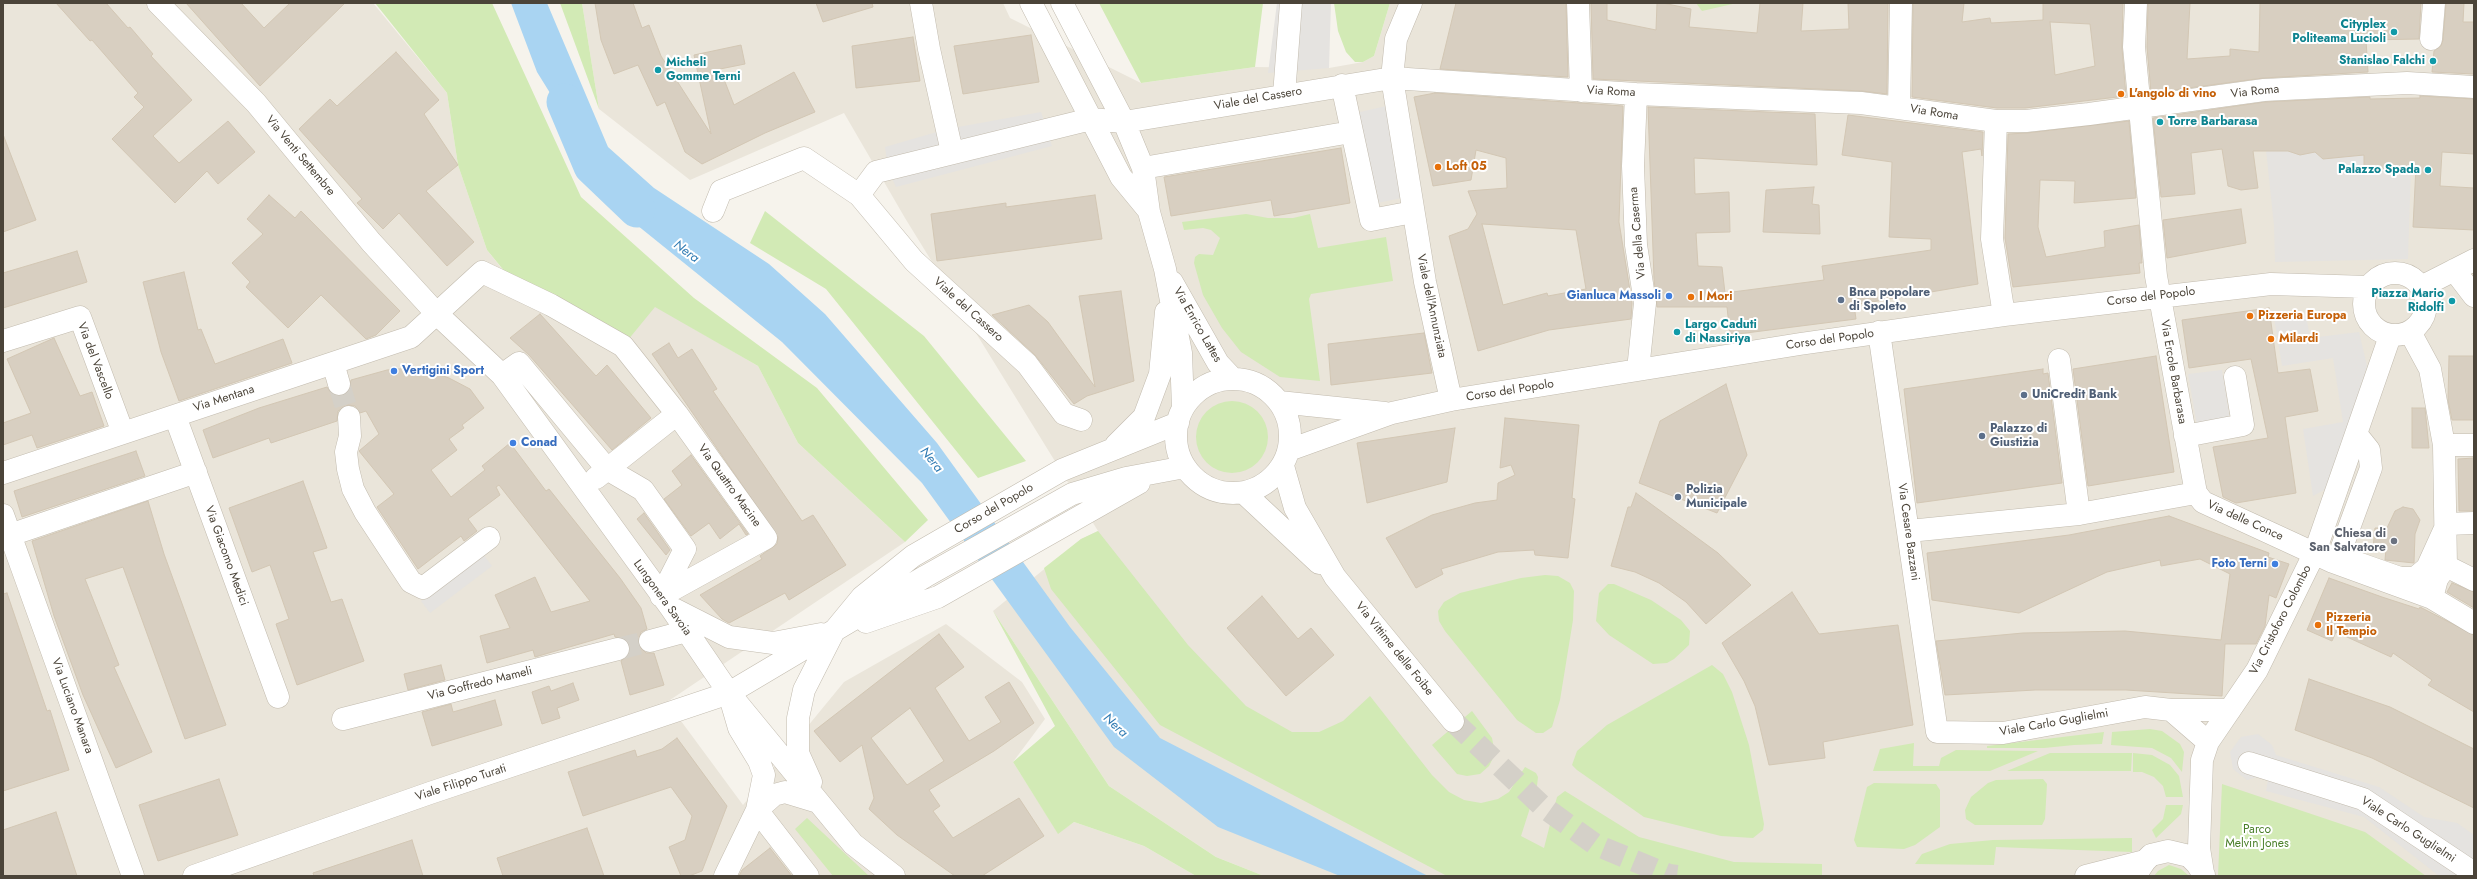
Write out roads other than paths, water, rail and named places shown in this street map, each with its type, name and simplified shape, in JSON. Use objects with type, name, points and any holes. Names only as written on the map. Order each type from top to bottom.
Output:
[{"type":"street","name":"Via Venti Settembre","points":[[158,3],[256,104],[372,242],[437,314]]},
{"type":"street","points":[[921,3],[929,50],[952,152]]},
{"type":"street","points":[[1031,3],[1091,119]]},
{"type":"street","points":[[1062,3],[1124,122],[1143,168],[1351,132]]},
{"type":"street","points":[[1284,95],[1291,3]]},
{"type":"street","name":"Viale dell'Annunziata","points":[[1411,3],[1396,40],[1392,78],[1425,282],[1451,400]]},
{"type":"street","points":[[1578,3],[1581,91]]},
{"type":"street","points":[[1899,107],[1900,3]]},
{"type":"street","name":"Via Ercole Barbarasa","points":[[2136,3],[2134,47],[2148,208],[2160,296],[2184,436],[2196,493]]},
{"type":"street","points":[[2431,39],[2434,3]]},
{"type":"street","name":"Via Roma","points":[[1392,78],[1421,75],[1581,91],[1861,104],[1899,107],[1996,121],[2026,121],[2139,108],[2264,90],[2407,83],[2474,87]]},
{"type":"street","name":"Viale del Cassero","points":[[859,195],[876,172],[952,152],[1091,119],[1124,122],[1392,78]]},
{"type":"street","points":[[1342,85],[1371,220],[1413,212]]},
{"type":"street","name":"Via della Caserma","points":[[1636,94],[1633,166],[1636,229],[1645,303],[1638,370]]},
{"type":"street","name":"Via Enrico Lattes","points":[[1091,119],[1121,177],[1149,212]]},
{"type":"street","points":[[1996,121],[1992,239],[2004,315]]},
{"type":"street","name":"Viale del Cassero","points":[[713,211],[721,191],[804,158],[859,195],[914,261],[1027,364],[1064,414],[1081,420]]},
{"type":"street","name":"Via Enrico Lattes","points":[[1143,168],[1149,212],[1165,269],[1168,295],[1181,353],[1181,415]]},
{"type":"street","points":[[2421,287],[2474,260]]},
{"type":"street","name":"Via Enrico Lattes","points":[[1165,269],[1218,363],[1233,379]]},
{"type":"street","points":[[2454,270],[2474,296]]},
{"type":"street","name":"Via Quattro Macine","points":[[437,314],[482,272],[551,305],[623,346],[677,414],[766,538],[666,602]]},
{"type":"street","points":[[2400,334],[2418,326],[2426,307],[2421,287],[2414,280],[2394,273],[2375,280],[2368,287],[2363,307],[2366,317],[2372,326],[2400,334],[2430,369],[2444,445],[2447,524],[2438,581],[2474,580]]},
{"type":"street","name":"Corso del Popolo","points":[[1286,458],[1392,413],[1451,400],[1638,370],[1879,332],[2160,296],[2271,284],[2368,287]]},
{"type":"street","points":[[1113,449],[1144,417],[1160,374],[1168,295]]},
{"type":"street","name":"Via Mentana","points":[[3,473],[410,337],[437,314]]},
{"type":"street","name":"Lungonera Savoia","points":[[437,314],[502,375],[585,488],[730,693],[818,802],[853,844],[894,876]]},
{"type":"street","name":"Via del Vascello","points":[[3,341],[80,317],[123,433]]},
{"type":"street","name":"Via Cesare Bazzani","points":[[1879,332],[1937,732]]},
{"type":"street","name":"Via Cristoforo Colombo","points":[[2203,874],[2199,848],[2202,807],[2202,760],[2208,742],[2257,670],[2315,552],[2357,435],[2400,334]]},
{"type":"street","points":[[2059,360],[2078,514]]},
{"type":"street","points":[[333,363],[339,384]]},
{"type":"street","points":[[502,375],[519,363],[607,469],[642,490],[685,549],[666,602],[729,637],[773,643],[834,631]]},
{"type":"street","points":[[2184,436],[2243,425],[2236,377]]},
{"type":"street","points":[[1233,379],[1250,382],[1266,390],[1279,402],[1287,417],[1290,434],[1286,458],[1272,479],[1259,488],[1244,493],[1221,493],[1200,483],[1185,467],[1178,453],[1176,438],[1181,415],[1192,396],[1204,387],[1218,381],[1233,379]]},
{"type":"street","name":"Corso del Popolo","points":[[1279,402],[1392,413]]},
{"type":"street","points":[[585,488],[677,414]]},
{"type":"street","name":"Corso del Popolo","points":[[834,631],[862,597],[913,556],[1062,470],[1143,438],[1181,415]]},
{"type":"street","name":"Via Giacomo Medici","points":[[175,416],[278,697]]},
{"type":"street","points":[[349,417],[350,436],[346,452],[353,489],[365,512],[411,582],[423,588],[489,538]]},
{"type":"street","points":[[2357,435],[2369,450],[2371,468],[2342,547],[2346,559],[2400,578],[2415,578],[2427,568],[2447,524]]},
{"type":"street","points":[[1072,494],[1143,438]]},
{"type":"street","points":[[2444,445],[2474,445]]},
{"type":"street","name":"Via Vittime delle Foibe","points":[[1286,458],[1295,508],[1335,577]]},
{"type":"street","name":"Corso del Popolo","points":[[730,693],[926,576],[1072,494],[1126,478],[1185,467]]},
{"type":"street","name":"Via Luciano Manara","points":[[133,876],[7,525],[196,472]]},
{"type":"street","name":"Corso del Popolo","points":[[834,631],[938,598],[1084,516],[1156,473]]},
{"type":"street","name":"Via Vittime delle Foibe","points":[[1244,493],[1335,577],[1452,721]]},
{"type":"street","name":"Via delle Conce","points":[[1909,531],[2078,514],[2196,493],[2203,502],[2315,552],[2332,562],[2438,581],[2474,624]]},
{"type":"street","points":[[2447,524],[2474,523]]},
{"type":"street","points":[[650,640],[687,631]]},
{"type":"street","points":[[818,802],[798,753],[798,718],[804,690],[834,631]]},
{"type":"street","name":"Via Goffredo Mameli","points":[[343,719],[618,649]]},
{"type":"street","points":[[725,876],[757,810],[764,775],[759,761],[739,728],[730,693]]},
{"type":"street","name":"Viale Filippo Turati","points":[[194,876],[430,793],[730,693]]},
{"type":"street","name":"Viale Carlo Guglielmi","points":[[1937,732],[2003,733],[2145,707],[2171,710],[2230,710]]},
{"type":"street","points":[[2171,710],[2208,742]]},
{"type":"street","name":"Viale Carlo Guglielmi","points":[[2249,763],[2363,799],[2474,873]]},
{"type":"street","points":[[757,810],[774,796],[785,792],[818,802]]},
{"type":"street","name":"Via Cristoforo Colombo","points":[[2140,868],[2160,852],[2168,850],[2188,832],[2202,807]]},
{"type":"street","points":[[757,810],[808,876]]},
{"type":"street","points":[[2168,850],[2189,856],[2203,874]]},
{"type":"street","points":[[2086,876],[2140,868]]},
{"type":"water","points":[[511,3],[547,3],[608,147],[654,188],[769,264],[825,314],[937,443],[1070,627],[1160,738],[1428,876],[1340,876],[1218,827],[1114,747],[922,483],[782,342],[627,217],[537,72]]},
{"type":"waterway","name":"Nera","points":[[565,102],[592,166],[637,209]]},
{"type":"tunnel","points":[[339,384],[349,417]]},
{"type":"tunnel","points":[[618,649],[650,641]]},
{"type":"tunnel","points":[[1453,721],[1542,806],[1596,845],[1669,875],[1677,876]]},
{"type":"place","name":"Cityplex Politeama Lucioli","points":[[2394,32]]},
{"type":"place","name":"Stanislao Falchi","points":[[2433,61]]},
{"type":"place","name":"Micheli Gomme Terni","points":[[658,70]]},
{"type":"place","name":"L'angolo di vino","points":[[2121,94]]},
{"type":"place","name":"Torre Barbarasa","points":[[2160,122]]},
{"type":"place","name":"Loft 05","points":[[1438,167]]},
{"type":"place","name":"Palazzo Spada","points":[[2428,170]]},
{"type":"place","name":"Gianluca Massoli","points":[[1669,296]]},
{"type":"place","name":"I Mori","points":[[1691,297]]},
{"type":"place","name":"Bnca popolare di Spoleto","points":[[1841,300]]},
{"type":"place","name":"Piazza Mario Ridolfi","points":[[2452,301]]},
{"type":"place","name":"Pizzeria Europa","points":[[2250,316]]},
{"type":"place","name":"Largo Caduti di Nassiriya","points":[[1677,332]]},
{"type":"place","name":"Milardi","points":[[2271,339]]},
{"type":"place","name":"Vertigini Sport","points":[[394,371]]},
{"type":"place","name":"UniCredit Bank","points":[[2024,395]]},
{"type":"place","name":"Palazzo di Giustizia","points":[[1982,436]]},
{"type":"place","name":"Conad","points":[[513,443]]},
{"type":"place","name":"Polizia Municipale","points":[[1678,497]]},
{"type":"place","name":"Chiesa di San Salvatore","points":[[2394,541]]},
{"type":"place","name":"Foto Terni","points":[[2275,564]]},
{"type":"place","name":"Pizzeria Il Tempio","points":[[2318,625]]},
{"type":"park label","name":"Parco Melvin Jones","points":[[2257,837]]}]
